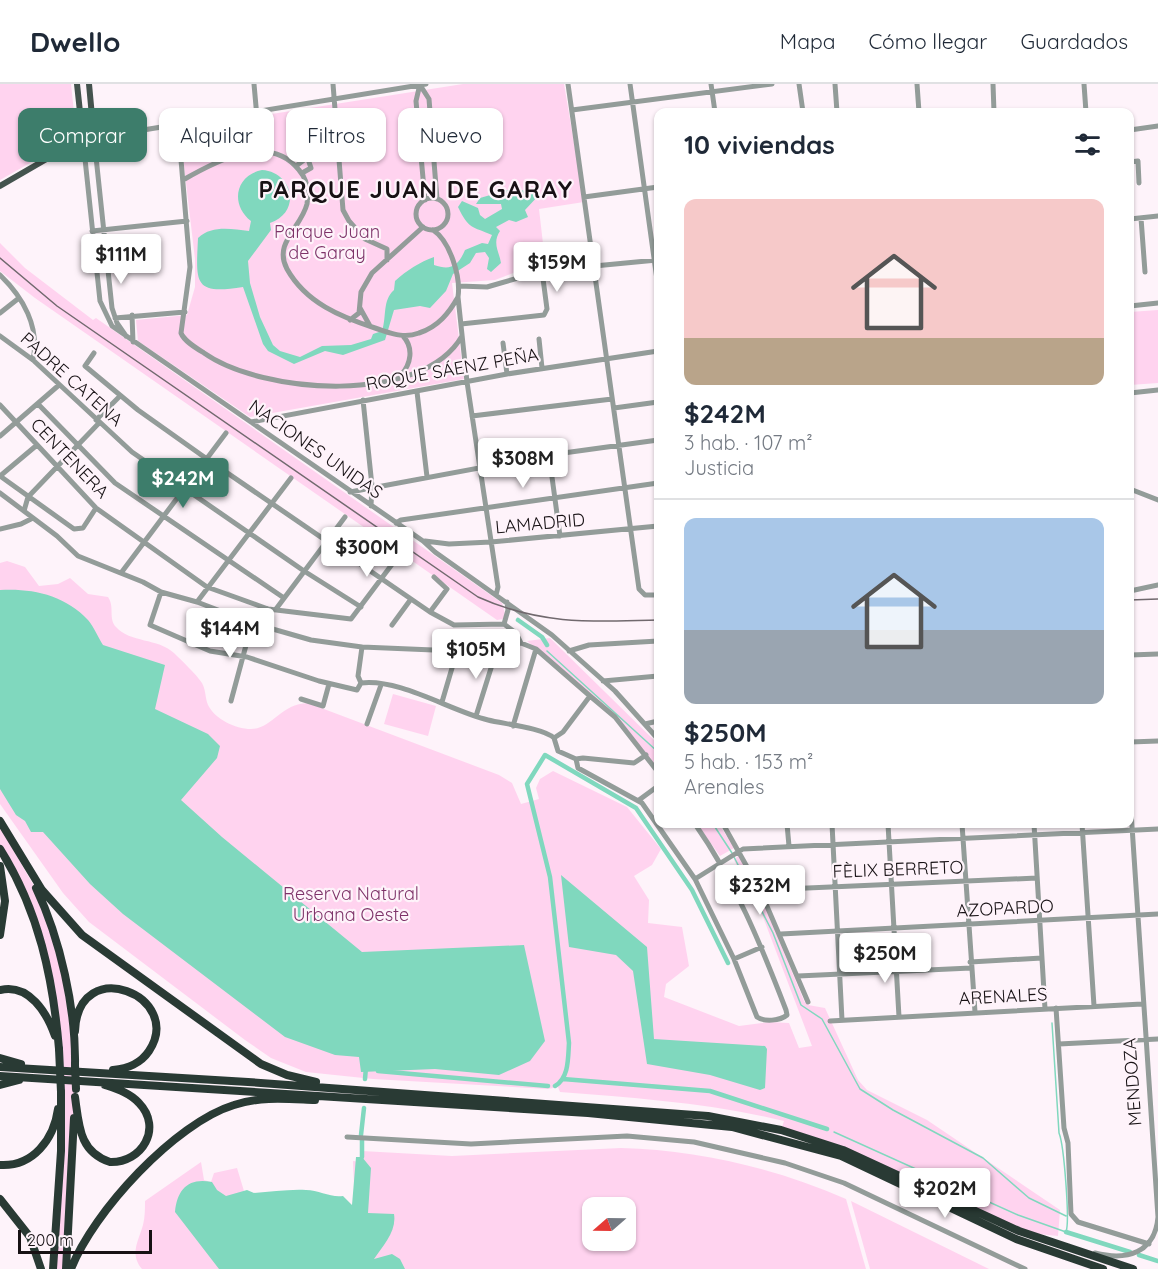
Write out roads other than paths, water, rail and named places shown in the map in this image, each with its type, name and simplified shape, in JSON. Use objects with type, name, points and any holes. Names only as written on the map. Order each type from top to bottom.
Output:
[{"type":"highway","points":[[0,821],[42,890],[82,935],[261,1064],[309,1081],[413,1094]]},
{"type":"highway","points":[[0,827],[35,885],[55,938],[64,974],[75,1061],[76,1093],[69,1269]]},
{"type":"highway","points":[[0,849],[22,888],[41,939],[52,987],[59,1047],[61,1092],[61,1151],[53,1269]]},
{"type":"highway","points":[[0,866],[5,901],[0,935]]},
{"type":"highway","points":[[75,1061],[78,1014],[80,1007],[92,995],[104,989],[121,988],[144,1000],[152,1014],[155,1032],[147,1054],[124,1069],[81,1072]]},
{"type":"highway","points":[[0,990],[13,989],[28,995],[42,1010],[59,1047]]},
{"type":"highway","points":[[0,1058],[54,1071]]},
{"type":"highway","points":[[0,1067],[692,1114],[781,1130],[866,1159],[1034,1238],[1133,1269]]},
{"type":"highway","points":[[0,1076],[54,1080]]},
{"type":"highway","points":[[0,1085],[27,1079],[254,1090],[669,1118],[764,1133],[849,1160],[1024,1242],[1103,1269]]},
{"type":"highway","points":[[76,1093],[81,1134],[94,1155],[117,1162],[129,1159],[141,1150],[150,1128],[147,1114],[140,1103],[116,1089],[84,1081]]},
{"type":"highway","points":[[0,1165],[24,1162],[39,1151],[54,1123],[61,1092]]},
{"type":"highway","points":[[69,1269],[86,1235],[115,1198],[177,1138],[202,1118],[235,1104],[269,1098],[411,1102]]},
{"type":"highway","points":[[0,1199],[23,1226],[35,1249],[41,1269]]},
{"type":"main road","points":[[77,84],[80,108]]},
{"type":"main road","points":[[89,84],[91,108]]},
{"type":"main road","points":[[0,186],[43,162]]},
{"type":"street","points":[[254,84],[256,108]]},
{"type":"street","points":[[333,84],[335,108]]},
{"type":"street","points":[[420,84],[429,99],[437,199],[447,209],[448,218],[443,226],[442,238],[458,278],[467,382],[498,587],[496,595]]},
{"type":"street","points":[[420,84],[416,101],[425,200]]},
{"type":"street","points":[[274,109],[426,84]]},
{"type":"street","points":[[568,84],[640,594],[654,594]]},
{"type":"street","points":[[630,84],[654,244]]},
{"type":"street","points":[[711,84],[714,108]]},
{"type":"street","points":[[572,110],[772,84]]},
{"type":"street","points":[[799,84],[802,108]]},
{"type":"street","points":[[836,84],[837,108]]},
{"type":"street","points":[[917,84],[919,108]]},
{"type":"street","points":[[993,84],[994,108]]},
{"type":"street","points":[[1084,84],[1086,108]]},
{"type":"street","points":[[1134,129],[1158,126]]},
{"type":"street","points":[[274,153],[296,166],[306,182],[307,202],[301,217],[283,246],[283,260],[291,275],[310,296],[328,310],[349,320],[403,336],[420,333],[437,325],[458,297]]},
{"type":"street","points":[[1134,162],[1138,161],[1139,183]]},
{"type":"street","points":[[85,162],[101,306],[108,321],[131,341]]},
{"type":"street","points":[[97,162],[109,287],[115,318],[131,341]]},
{"type":"street","points":[[181,162],[190,267],[181,336],[234,371],[270,380],[333,387],[371,384],[399,377],[446,355],[462,336]]},
{"type":"street","points":[[183,180],[218,162]]},
{"type":"street","points":[[296,166],[300,162]]},
{"type":"street","points":[[302,173],[311,168],[309,162]]},
{"type":"street","points":[[340,162],[343,210],[346,216],[365,239],[383,246],[404,245]]},
{"type":"street","points":[[584,197],[654,188]]},
{"type":"street","points":[[437,199],[425,200],[418,207],[417,215],[423,227],[433,230],[442,238]]},
{"type":"street","points":[[1134,219],[1158,216]]},
{"type":"street","points":[[1141,218],[1145,272]]},
{"type":"street","points":[[92,231],[187,221]]},
{"type":"street","points":[[433,230],[443,226]]},
{"type":"street","points":[[349,320],[357,316],[364,285],[423,227]]},
{"type":"street","points":[[383,246],[388,252],[387,260]]},
{"type":"street","points":[[459,286],[487,287],[542,271],[654,260]]},
{"type":"street","points":[[461,324],[541,316],[546,313],[542,271]]},
{"type":"street","points":[[0,275],[19,298],[29,316],[33,331],[33,360]]},
{"type":"street","points":[[98,288],[104,291],[109,287]]},
{"type":"street","points":[[0,313],[19,298]]},
{"type":"street","points":[[1134,306],[1158,303]]},
{"type":"street","points":[[359,306],[371,327]]},
{"type":"street","points":[[115,318],[185,312]]},
{"type":"street","points":[[131,341],[132,315]]},
{"type":"street","name":"PADRE CATENA","points":[[0,336],[33,360],[132,452],[304,571],[361,607]]},
{"type":"street","points":[[399,377],[406,369],[410,357],[409,344],[403,336]]},
{"type":"street","points":[[539,339],[542,368]]},
{"type":"street","name":"NACIONES UNIDAS","points":[[131,341],[423,541],[435,552],[507,602],[603,681],[654,734]]},
{"type":"street","points":[[502,343],[507,374]]},
{"type":"street","name":"ROQUE SÁENZ PEÑA","points":[[251,422],[507,374],[606,357],[654,351]]},
{"type":"street","points":[[94,353],[85,366],[120,396],[207,459],[430,612],[454,625],[504,624],[516,633],[521,643]]},
{"type":"street","points":[[0,436],[59,385]]},
{"type":"street","points":[[1134,393],[1158,390]]},
{"type":"street","points":[[417,392],[427,477]]},
{"type":"street","points":[[24,512],[28,497],[77,446],[120,396]]},
{"type":"street","points":[[472,416],[612,399]]},
{"type":"street","points":[[363,400],[372,486],[371,506]]},
{"type":"street","points":[[614,408],[654,403]]},
{"type":"street","points":[[38,404],[106,476],[284,598]]},
{"type":"street","name":"CENTENERA","points":[[0,405],[96,508],[207,587],[268,609],[351,619],[361,607]]},
{"type":"street","points":[[121,573],[142,541],[164,516],[226,433]]},
{"type":"street","points":[[350,492],[372,486],[480,469],[549,455],[654,440]]},
{"type":"street","points":[[37,445],[0,476],[65,523],[81,530],[96,508]]},
{"type":"street","points":[[549,455],[560,536]]},
{"type":"street","points":[[196,602],[291,478]]},
{"type":"street","points":[[396,523],[401,520],[486,506],[654,483]]},
{"type":"street","points":[[1134,491],[1158,500]]},
{"type":"street","points":[[0,493],[31,519],[57,536],[76,554],[161,592],[196,602],[255,624],[311,640],[362,647],[457,651],[497,649],[521,643],[536,649],[610,712],[654,766]]},
{"type":"street","points":[[276,609],[345,517]]},
{"type":"street","points":[[0,529],[31,519]]},
{"type":"street","points":[[57,536],[65,523]]},
{"type":"street","name":"LAMADRID","points":[[423,541],[448,544],[491,542],[654,526]]},
{"type":"street","points":[[361,607],[399,555]]},
{"type":"street","points":[[430,612],[447,589],[434,577]]},
{"type":"street","points":[[1134,590],[1158,585]]},
{"type":"street","points":[[161,592],[150,625],[210,651],[242,657],[329,684],[355,690],[361,683]]},
{"type":"street","points":[[392,625],[411,599]]},
{"type":"street","points":[[504,624],[508,614],[507,602]]},
{"type":"street","points":[[231,701],[242,657],[255,624],[268,609]]},
{"type":"street","points":[[508,614],[520,612]]},
{"type":"street","points":[[569,651],[600,644],[654,641]]},
{"type":"street","points":[[361,683],[358,676],[362,647]]},
{"type":"street","points":[[476,716],[497,649]]},
{"type":"street","points":[[513,726],[536,649]]},
{"type":"street","points":[[442,702],[457,651]]},
{"type":"street","points":[[1134,656],[1158,654]]},
{"type":"street","points":[[603,681],[654,676]]},
{"type":"street","points":[[361,683],[381,685],[442,702],[476,716],[554,738]]},
{"type":"street","points":[[301,699],[323,706],[329,684]]},
{"type":"street","points":[[367,724],[381,685]]},
{"type":"street","points":[[554,738],[563,732],[590,696]]},
{"type":"street","points":[[645,724],[654,722]]},
{"type":"street","points":[[554,738],[558,751],[576,759],[634,763],[646,755]]},
{"type":"street","points":[[1134,742],[1158,741]]},
{"type":"street","points":[[576,759],[576,766],[582,770],[639,800],[654,821]]},
{"type":"street","points":[[639,800],[654,789]]},
{"type":"street","points":[[659,828],[695,879],[734,960],[757,1017],[762,1020],[783,1019],[787,1012],[762,947],[721,862],[698,828]]},
{"type":"street","points":[[725,828],[735,853],[760,890],[781,934],[808,1002]]},
{"type":"street","points":[[787,828],[789,846]]},
{"type":"street","points":[[832,828],[842,1020]]},
{"type":"street","points":[[888,828],[899,1017]]},
{"type":"street","points":[[962,828],[975,1012]]},
{"type":"street","points":[[1034,828],[1045,1009]]},
{"type":"street","points":[[1082,828],[1094,1006]]},
{"type":"street","name":"MENDOZA","points":[[1132,828],[1144,1040],[1158,1217],[1155,1235],[1149,1244]]},
{"type":"street","points":[[695,879],[735,853],[789,846],[1158,829]]},
{"type":"street","name":"FÈLIX BERRETO","points":[[760,890],[1037,878]]},
{"type":"street","name":"AZOPARDO","points":[[781,934],[1158,915]]},
{"type":"street","points":[[734,960],[762,947]]},
{"type":"street","name":"ARENALES","points":[[798,976],[896,972],[1042,958]]},
{"type":"street","name":"ARENALES","points":[[830,1021],[1142,1004]]},
{"type":"street","points":[[1056,1008],[1072,1217],[1088,1226],[1149,1244]]},
{"type":"street","points":[[1059,1044],[1158,1039]]},
{"type":"street","points":[[347,1137],[471,1144],[627,1136],[694,1142],[785,1163],[844,1183],[1025,1269]]},
{"type":"street","points":[[1034,1238],[1106,1255],[1131,1253],[1149,1244]]},
{"type":"waterway","points":[[518,620],[542,637],[547,645]]},
{"type":"waterway","points":[[547,651],[654,748]]},
{"type":"waterway","points":[[555,1086],[565,1073],[569,1043],[550,877],[527,784],[545,755],[636,808],[692,890],[728,963]]},
{"type":"waterway","points":[[716,828],[732,853]]},
{"type":"waterway","points":[[734,857],[773,933],[801,1005],[822,1019],[860,1089],[893,1110],[983,1158],[1029,1198],[1066,1216]]},
{"type":"waterway","points":[[834,1132],[1018,1215],[1066,1232],[1066,1183],[1059,1133],[1052,1023]]},
{"type":"waterway","points":[[365,1079],[366,1067]]},
{"type":"waterway","points":[[378,1071],[548,1086]]},
{"type":"waterway","points":[[563,1079],[710,1091],[827,1129]]},
{"type":"waterway","points":[[361,1135],[364,1108]]},
{"type":"waterway","points":[[362,1140],[362,1157]]},
{"type":"waterway","points":[[1066,1232],[1130,1252]]},
{"type":"waterway","points":[[1139,1255],[1158,1261]]},
{"type":"railway","points":[[0,258],[57,306],[478,597],[523,613],[566,620],[654,620]]},
{"type":"railway","points":[[1134,600],[1158,599]]},
{"type":"district","name":"PARQUE JUAN DE GARAY","points":[[416,189]]},
{"type":"park label","name":"Parque Juan de Garay","points":[[327,241]]},
{"type":"park label","name":"Reserva Natural Urbana Oeste","points":[[351,903]]}]
